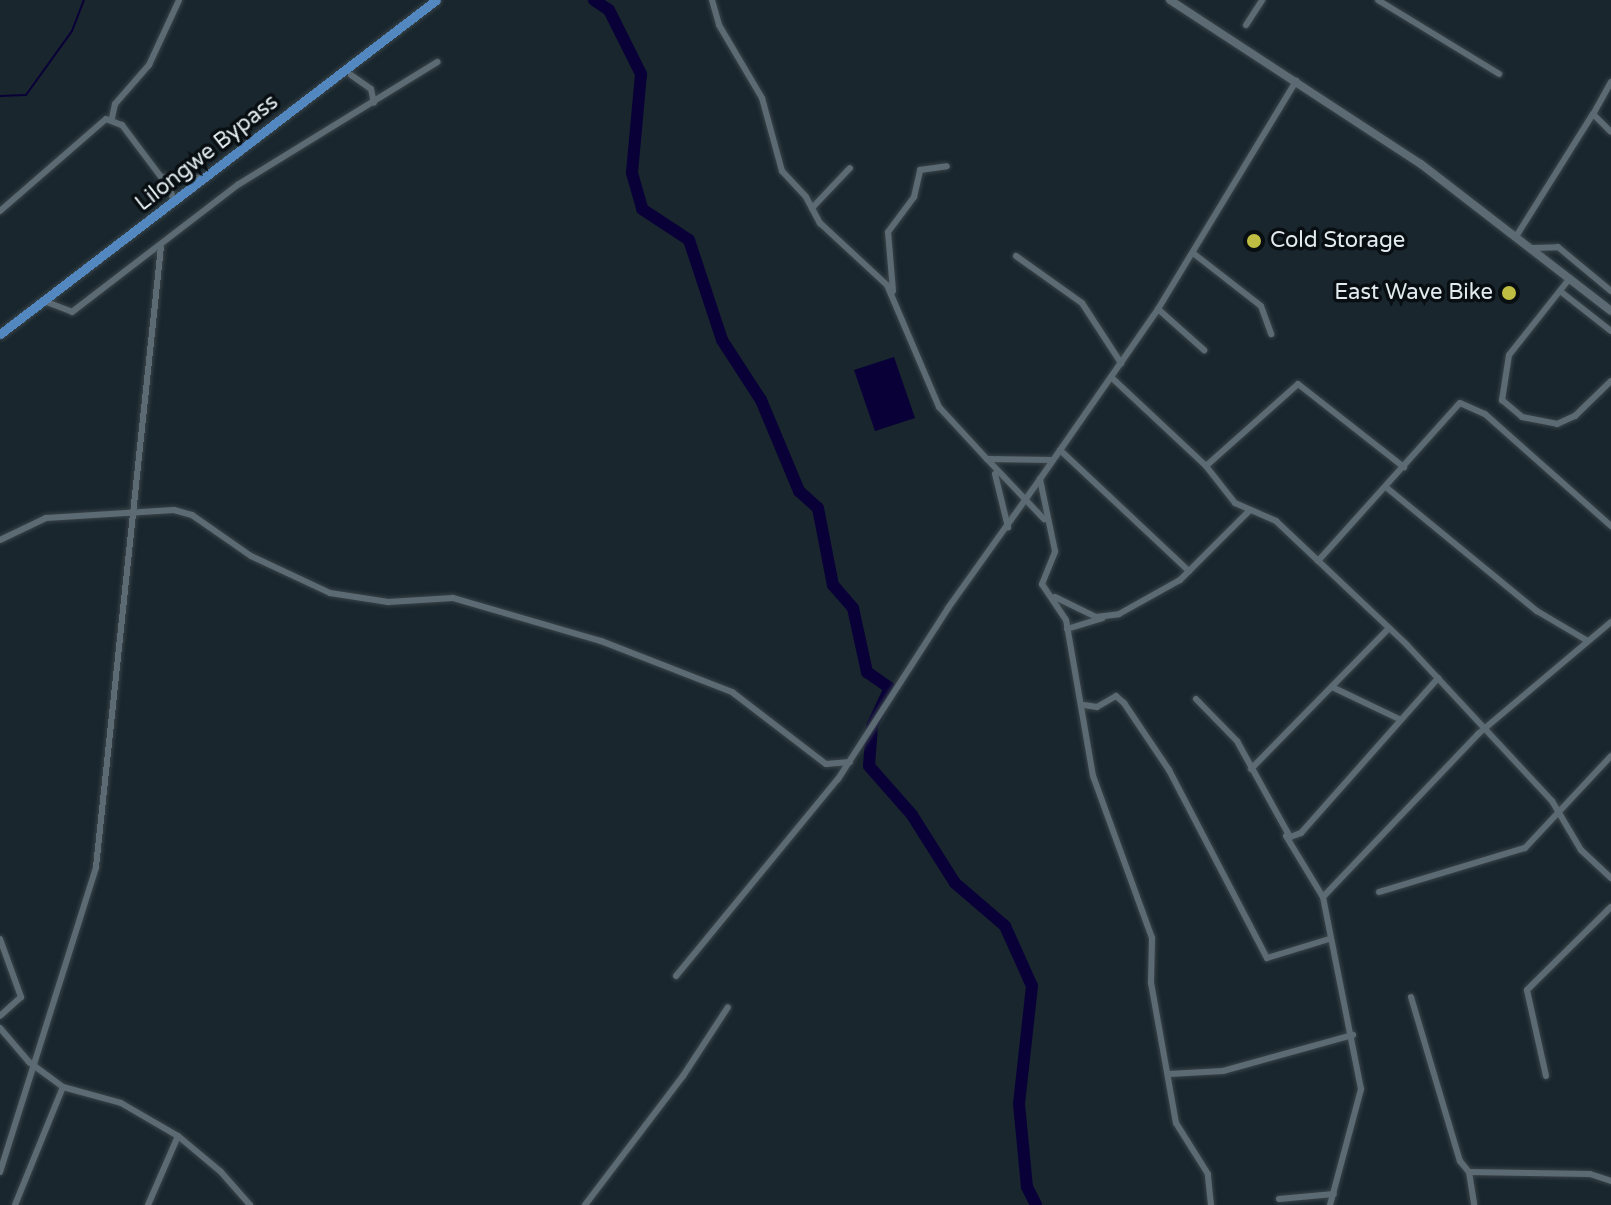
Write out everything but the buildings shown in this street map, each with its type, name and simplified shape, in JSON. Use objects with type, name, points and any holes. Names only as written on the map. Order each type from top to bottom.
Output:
[{"type":"main road","name":"Lilongwe Bypass","points":[[0,334],[436,0]]},
{"type":"main road","points":[[1170,0],[1296,81],[1517,235],[1611,311]]},
{"type":"street","points":[[112,118],[115,104],[149,65],[179,0]]},
{"type":"street","points":[[712,0],[719,25],[762,98],[782,171],[820,223],[894,295]]},
{"type":"street","points":[[1246,25],[1262,0]]},
{"type":"street","points":[[1378,0],[1499,74]]},
{"type":"street","points":[[44,301],[72,312],[161,247],[239,184],[349,113],[374,104],[437,62]]},
{"type":"street","points":[[351,75],[371,89],[374,104]]},
{"type":"street","points":[[676,976],[850,762],[948,608],[1008,527],[1158,309],[1296,81]]},
{"type":"street","points":[[1517,235],[1611,82]]},
{"type":"street","points":[[1593,114],[1611,132]]},
{"type":"street","points":[[112,118],[166,178],[174,202]]},
{"type":"street","points":[[0,211],[95,125],[112,118]]},
{"type":"street","points":[[947,166],[920,170],[914,197],[888,232],[894,295],[932,398],[987,459],[1008,527]]},
{"type":"street","points":[[812,208],[850,168]]},
{"type":"street","points":[[166,178],[204,178]]},
{"type":"street","points":[[0,1172],[3,1153],[36,1067],[96,867],[161,247]]},
{"type":"street","points":[[1533,248],[1558,247],[1611,291]]},
{"type":"street","points":[[1193,253],[1261,306],[1271,334]]},
{"type":"street","points":[[1016,256],[1082,303],[1121,363]]},
{"type":"street","points":[[1570,278],[1509,355],[1501,391],[1505,406],[1533,422],[1557,424],[1575,416],[1611,381]]},
{"type":"street","points":[[1560,291],[1611,331]]},
{"type":"street","points":[[1158,309],[1204,350]]},
{"type":"street","points":[[1111,377],[1206,466],[1235,503],[1276,521],[1389,628],[1486,729],[1558,812],[1581,850],[1611,878]]},
{"type":"street","points":[[1206,466],[1298,384],[1404,467]]},
{"type":"street","points":[[1318,561],[1387,488],[1450,408],[1466,403],[1611,526]]},
{"type":"street","points":[[1060,450],[1189,571]]},
{"type":"street","points":[[987,459],[1052,460]]},
{"type":"street","points":[[993,471],[1045,520]]},
{"type":"street","points":[[1040,479],[1045,520],[1055,551],[1041,578],[1067,629],[1084,705],[1093,776],[1152,938],[1151,983],[1176,1123],[1208,1174],[1211,1205]]},
{"type":"street","points":[[1387,488],[1537,611],[1586,640]]},
{"type":"street","points":[[0,540],[46,518],[174,510],[192,515],[251,556],[330,593],[396,603],[453,598],[601,641],[732,692],[826,764],[850,762]]},
{"type":"street","points":[[1067,629],[1157,595],[1189,571],[1249,511]]},
{"type":"street","points":[[1050,594],[1089,614],[1105,617]]},
{"type":"street","points":[[1323,897],[1486,729],[1586,640],[1611,622]]},
{"type":"street","points":[[1251,769],[1389,628]]},
{"type":"street","points":[[1285,835],[1301,833],[1438,678]]},
{"type":"street","points":[[1332,687],[1399,719]]},
{"type":"street","points":[[1084,705],[1097,707],[1116,696],[1124,703],[1169,770],[1267,958],[1329,939]]},
{"type":"street","points":[[1196,699],[1237,741],[1285,835],[1323,897],[1329,939],[1353,1035],[1360,1098],[1330,1205]]},
{"type":"street","points":[[1379,892],[1525,848],[1611,756]]},
{"type":"street","points":[[1546,1076],[1527,990],[1611,907]]},
{"type":"street","points":[[0,939],[21,997],[0,1016]]},
{"type":"street","points":[[1411,997],[1460,1161],[1469,1172],[1474,1205]]},
{"type":"street","points":[[585,1205],[691,1066],[728,1007]]},
{"type":"street","points":[[0,1028],[36,1067],[63,1087],[121,1103],[178,1136],[221,1172],[250,1205]]},
{"type":"street","points":[[1169,1074],[1223,1071],[1353,1035]]},
{"type":"street","points":[[15,1205],[63,1087]]},
{"type":"street","points":[[148,1205],[178,1136]]},
{"type":"street","points":[[1469,1172],[1590,1174],[1611,1181]]},
{"type":"street","points":[[1279,1199],[1334,1194]]},
{"type":"shaded area","points":[[894,357],[915,418],[875,431],[854,370]]},
{"type":"waterway","points":[[0,96],[26,95],[72,31],[84,0]]},
{"type":"waterway","points":[[594,0],[609,10],[641,74],[632,173],[642,209],[689,240],[722,340],[761,400],[799,491],[818,508],[833,585],[853,608],[867,672],[890,688],[872,726],[869,766],[912,815],[955,883],[1005,926],[1032,986],[1019,1104],[1027,1187],[1036,1205]]},
{"type":"place","name":"Cold Storage","points":[[1254,241]]},
{"type":"place","name":"East Wave Bike","points":[[1509,293]]}]
